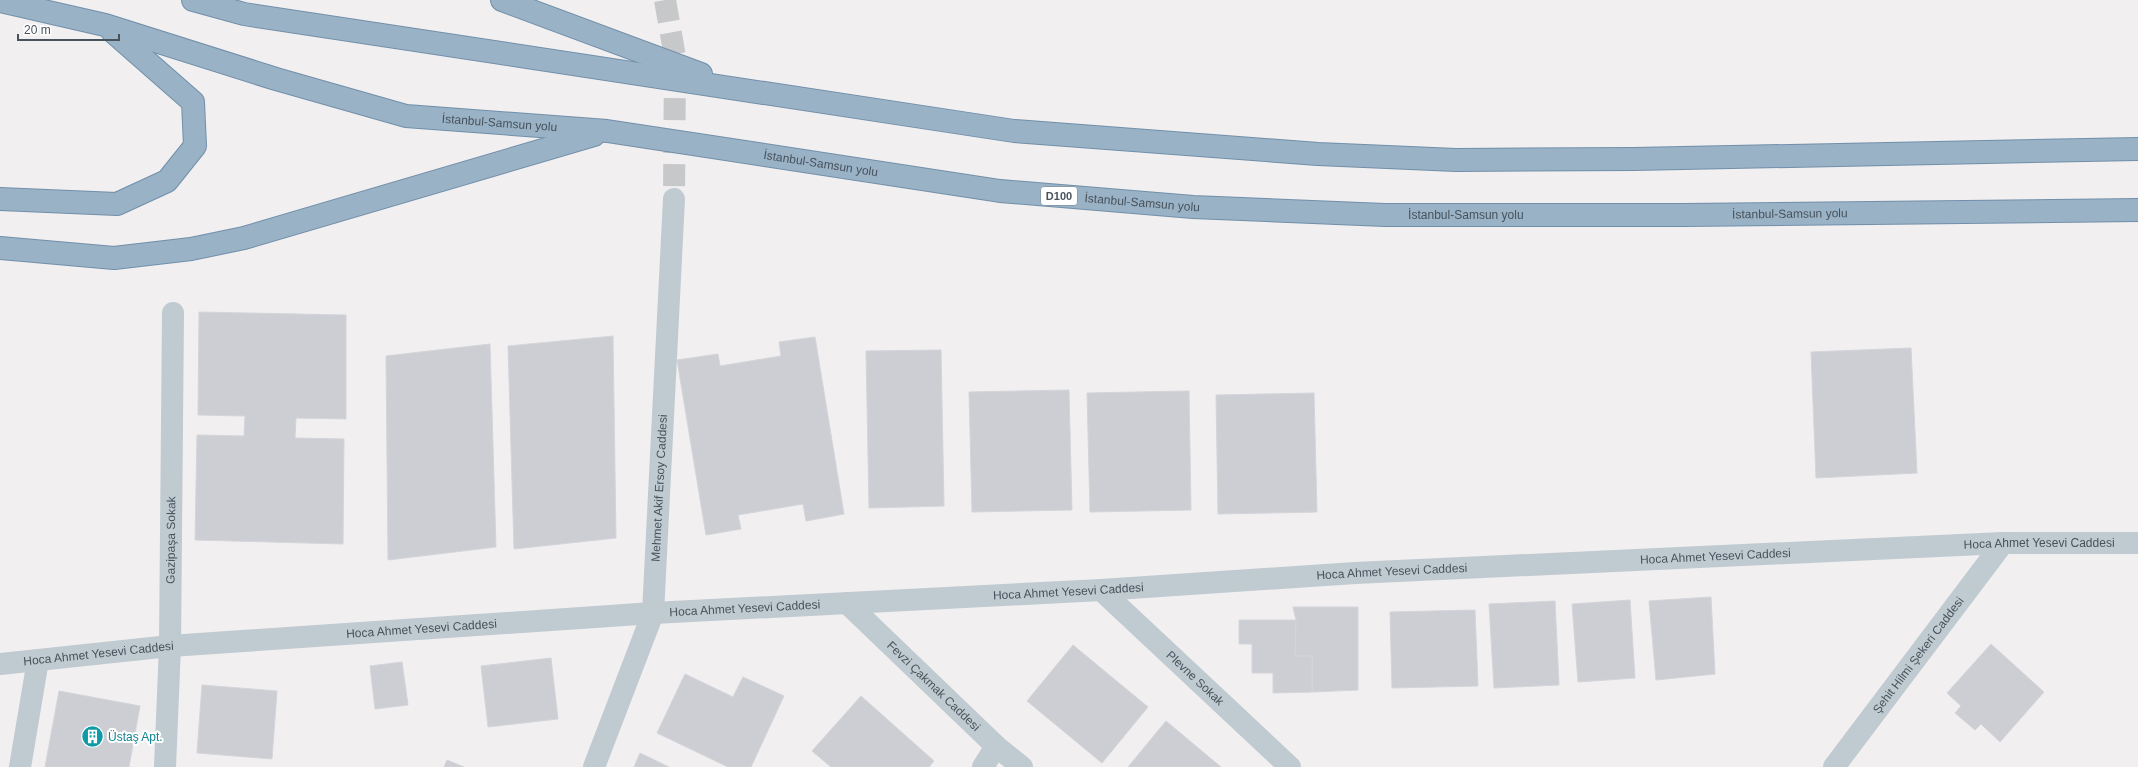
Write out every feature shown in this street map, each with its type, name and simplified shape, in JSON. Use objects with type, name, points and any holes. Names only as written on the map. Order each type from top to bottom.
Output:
[{"type":"highway","points":[[193,0],[244,14],[1014,131],[1334,155],[1456,160],[1634,159],[2138,149]]},
{"type":"highway","points":[[502,0],[744,90]]},
{"type":"highway","name":"İstanbul-Samsun yolu","points":[[0,1],[105,25],[276,79],[406,116],[607,131],[1000,190],[1193,207],[1416,215],[1684,215],[2138,210]]},
{"type":"highway","points":[[0,199],[117,204],[167,181],[195,146],[193,102],[105,25]]},
{"type":"highway","points":[[0,248],[114,258],[191,249],[244,238],[607,131]]},
{"type":"street","name":"Mehmet Akif Ersoy Caddesi","points":[[594,767],[653,613],[674,199]]},
{"type":"street","name":"Gazipaşa Sokak","points":[[166,767],[170,646],[173,313]]},
{"type":"street","name":"Hoca Ahmet Yesevi Caddesi","points":[[0,664],[170,646],[653,613],[1100,590],[1355,573],[2003,543],[2138,543]]},
{"type":"street","name":"Şehit Hilmi Şekeri Caddesi","points":[[1834,767],[2003,543]]},
{"type":"street","name":"Plevne Sokak","points":[[1100,590],[1290,767]]},
{"type":"street","name":"Fevzi Çakmak Caddesi","points":[[846,603],[996,746],[1022,767]]},
{"type":"street","points":[[20,767],[38,660]]},
{"type":"street","points":[[983,767],[996,746]]},
{"type":"building","points":[[199,312],[346,315],[346,419],[296,418],[295,438],[344,439],[343,544],[195,540],[197,435],[244,436],[245,416],[198,415]]},
{"type":"building","points":[[613,336],[616,538],[514,549],[508,346]]},
{"type":"building","points":[[815,337],[844,514],[806,521],[803,504],[738,515],[741,529],[706,535],[677,360],[718,354],[720,366],[781,356],[779,342]]},
{"type":"building","points":[[490,344],[496,547],[388,560],[386,356]]},
{"type":"building","points":[[1911,348],[1917,473],[1816,478],[1811,352]]},
{"type":"building","points":[[941,350],[944,506],[869,508],[866,351]]},
{"type":"building","points":[[1069,390],[1072,510],[972,512],[969,392]]},
{"type":"building","points":[[1189,391],[1191,510],[1090,512],[1087,393]]},
{"type":"building","points":[[1314,393],[1317,512],[1218,514],[1216,395]]},
{"type":"building","points":[[1711,597],[1715,674],[1656,680],[1649,601]]},
{"type":"building","points":[[1630,600],[1635,678],[1578,682],[1572,604]]},
{"type":"building","points":[[1555,601],[1559,685],[1494,688],[1489,604]]},
{"type":"building","points":[[1293,607],[1358,607],[1358,690],[1312,692],[1312,656],[1295,656],[1296,620]]},
{"type":"building","points":[[1475,610],[1478,686],[1392,688],[1390,612]]},
{"type":"building","points":[[1239,620],[1296,620],[1295,656],[1312,656],[1312,692],[1273,693],[1273,673],[1252,673],[1252,644],[1239,644]]},
{"type":"building","points":[[1991,644],[2044,692],[2000,742],[1981,724],[1975,730],[1955,713],[1961,706],[1947,693]]},
{"type":"building","points":[[1073,645],[1148,707],[1102,763],[1027,701]]},
{"type":"building","points":[[551,658],[558,719],[488,727],[481,666]]},
{"type":"building","points":[[402,662],[408,705],[375,709],[370,666]]},
{"type":"building","points":[[685,674],[733,697],[743,677],[784,696],[751,767],[728,767],[657,733]]},
{"type":"building","points":[[202,685],[277,691],[272,759],[197,753]]},
{"type":"building","name":"Üstaş Apt.","points":[[59,691],[140,706],[129,767],[45,767]]},
{"type":"building","points":[[861,696],[934,761],[929,767],[831,767],[812,751]]},
{"type":"building","points":[[1166,721],[1221,767],[1128,767]]},
{"type":"building","points":[[640,753],[669,767],[634,767]]},
{"type":"building","points":[[447,760],[464,767],[444,767]]},
{"type":"tunnel","points":[[665,0],[675,57],[674,199]]},
{"type":"place","name":"Üstaş Apt.","points":[[93,737]]}]
